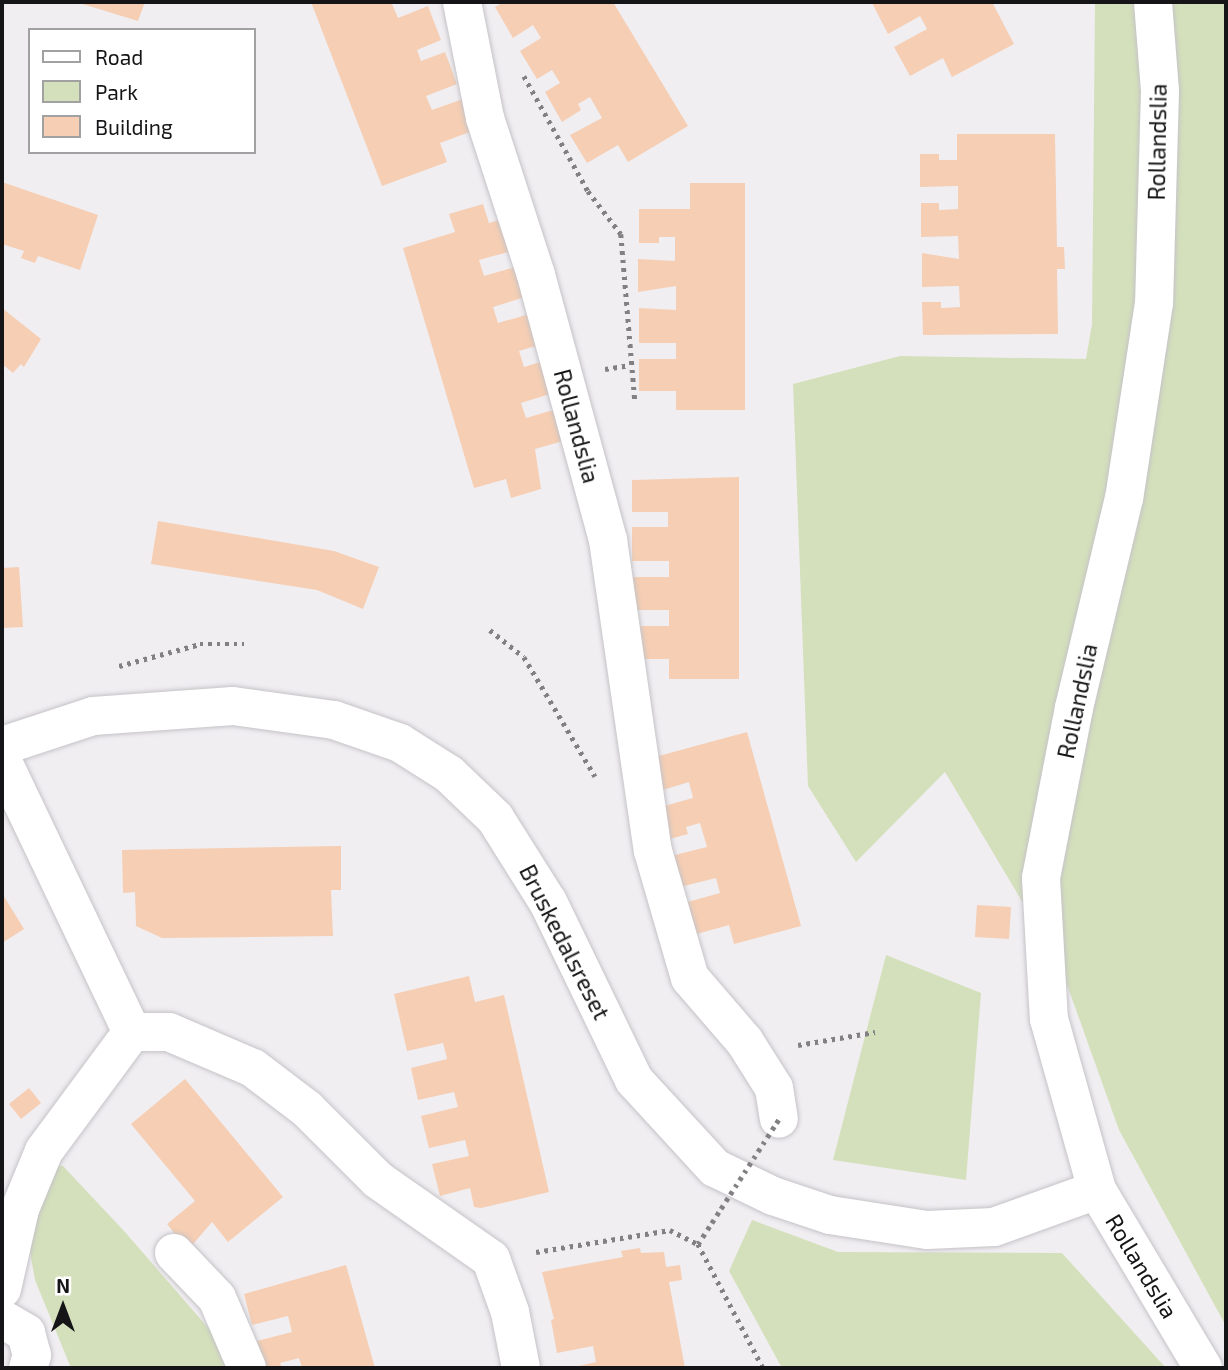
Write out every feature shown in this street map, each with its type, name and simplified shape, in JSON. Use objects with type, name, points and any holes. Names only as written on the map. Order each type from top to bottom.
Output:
[{"type":"street","name":"Rollandslia","points":[[462,2],[485,118],[536,275],[608,540],[653,851],[690,978],[745,1042],[774,1087],[779,1119]]},
{"type":"street","name":"Rollandslia","points":[[1153,2],[1160,91],[1154,303],[1124,498],[1074,708],[1041,878],[1049,1019],[1097,1190],[1203,1368]]},
{"type":"street","name":"Bruskedalsreset","points":[[2,746],[93,716],[233,706],[334,720],[400,743],[449,774],[495,818],[548,902],[634,1080],[715,1168],[773,1196],[830,1215],[927,1230],[994,1227],[1097,1190]]},
{"type":"street","points":[[2,760],[132,1032]]},
{"type":"street","points":[[132,1032],[169,1032],[253,1068],[307,1109],[378,1180],[491,1259],[510,1312],[522,1368]]},
{"type":"street","points":[[2,1289],[20,1209],[44,1151],[132,1032]]},
{"type":"street","points":[[174,1253],[217,1298],[247,1368]]},
{"type":"street","points":[[2,1319],[26,1333],[31,1344],[30,1368]]},
{"type":"path","points":[[521,71],[588,191],[621,234],[635,399]]},
{"type":"path","points":[[491,630],[524,657],[600,782]]},
{"type":"path","points":[[109,669],[200,644],[244,644]]},
{"type":"path","points":[[698,1244],[779,1119]]},
{"type":"path","points":[[491,1259],[670,1230],[698,1244],[763,1368]]},
{"type":"green space","points":[[1095,2],[1226,2],[1226,1326],[1119,1130],[1046,926],[1032,918],[945,772],[856,862],[808,786],[793,384],[900,356],[1086,359],[1092,324]]},
{"type":"green space","points":[[886,955],[981,993],[966,1180],[833,1160]]},
{"type":"green space","points":[[53,1166],[63,1166],[125,1232],[223,1345],[231,1368],[71,1368],[35,1280],[30,1252],[33,1222]]},
{"type":"green space","points":[[752,1220],[838,1252],[1062,1253],[1166,1368],[782,1368],[729,1271]]},
{"type":"building","points":[[76,2],[145,2],[138,21]]},
{"type":"building","points":[[311,2],[397,2],[392,4],[398,18],[428,6],[441,40],[417,50],[421,61],[445,52],[457,84],[426,96],[432,110],[463,99],[475,130],[440,143],[447,162],[382,186]]},
{"type":"building","points":[[504,2],[613,2],[688,126],[628,162],[618,145],[587,163],[570,135],[602,118],[590,97],[578,104],[581,110],[562,122],[545,92],[560,83],[552,70],[537,79],[520,51],[541,38],[533,25],[513,38],[495,7]]},
{"type":"building","points":[[992,2],[1014,44],[952,77],[943,58],[910,76],[894,47],[927,29],[920,16],[888,34],[872,3]]},
{"type":"building","points":[[957,134],[1055,134],[1057,247],[1064,247],[1065,269],[1057,269],[1058,334],[923,335],[922,302],[941,302],[941,308],[960,307],[959,286],[922,287],[922,253],[959,259],[958,236],[921,237],[921,203],[939,203],[939,210],[958,209],[958,186],[920,187],[920,154],[939,154],[939,160],[957,160]]},
{"type":"building","points":[[2,182],[98,215],[80,270],[38,256],[35,263],[21,258],[24,251],[2,244]]},
{"type":"building","points":[[690,183],[745,183],[745,410],[676,410],[676,391],[639,391],[639,359],[676,359],[676,343],[639,343],[639,308],[676,310],[676,286],[638,292],[638,259],[675,261],[675,237],[659,237],[659,243],[639,243],[639,209],[690,209]]},
{"type":"building","points":[[483,204],[489,223],[506,218],[515,250],[479,260],[484,276],[519,266],[528,296],[493,307],[498,323],[533,313],[542,344],[519,351],[524,367],[547,360],[556,392],[521,403],[526,418],[560,408],[570,439],[535,449],[541,489],[511,498],[506,479],[474,488],[403,248],[455,232],[449,214]]},
{"type":"building","points":[[2,308],[41,339],[24,367],[21,364],[13,373],[2,364]]},
{"type":"building","points":[[739,477],[739,679],[669,679],[669,659],[632,659],[632,626],[669,626],[669,610],[632,610],[632,577],[669,577],[669,561],[632,561],[632,527],[668,527],[668,512],[632,512],[632,480]]},
{"type":"building","points":[[158,521],[334,551],[379,567],[363,609],[317,590],[151,564]]},
{"type":"building","points":[[19,567],[23,627],[2,628],[2,568]]},
{"type":"building","points":[[747,732],[801,926],[734,944],[729,925],[693,935],[684,903],[720,893],[716,878],[680,887],[671,856],[707,847],[700,823],[686,827],[688,834],[666,840],[657,808],[693,798],[689,782],[653,793],[644,760]]},
{"type":"building","points":[[341,846],[341,890],[331,890],[333,936],[162,938],[136,926],[135,892],[123,893],[122,850]]},
{"type":"building","points":[[2,893],[24,929],[2,943]]},
{"type":"building","points":[[977,905],[1011,907],[1009,939],[975,937]]},
{"type":"building","points":[[469,976],[475,1002],[504,995],[549,1192],[481,1208],[474,1207],[470,1188],[440,1196],[432,1164],[469,1156],[465,1140],[429,1148],[421,1116],[458,1107],[454,1092],[418,1100],[411,1068],[447,1059],[443,1043],[407,1051],[394,994]]},
{"type":"building","points":[[185,1079],[283,1197],[228,1242],[212,1222],[188,1250],[167,1224],[195,1201],[131,1124]]},
{"type":"building","points":[[29,1088],[41,1103],[21,1119],[9,1104]]},
{"type":"building","points":[[640,1248],[641,1253],[664,1252],[666,1267],[680,1265],[682,1280],[669,1282],[685,1368],[570,1368],[596,1362],[593,1346],[557,1353],[551,1320],[554,1319],[542,1272],[623,1257],[621,1251]]},
{"type":"building","points":[[346,1265],[375,1368],[302,1368],[299,1358],[280,1363],[282,1368],[264,1368],[257,1341],[292,1332],[288,1316],[252,1325],[244,1294]]}]
